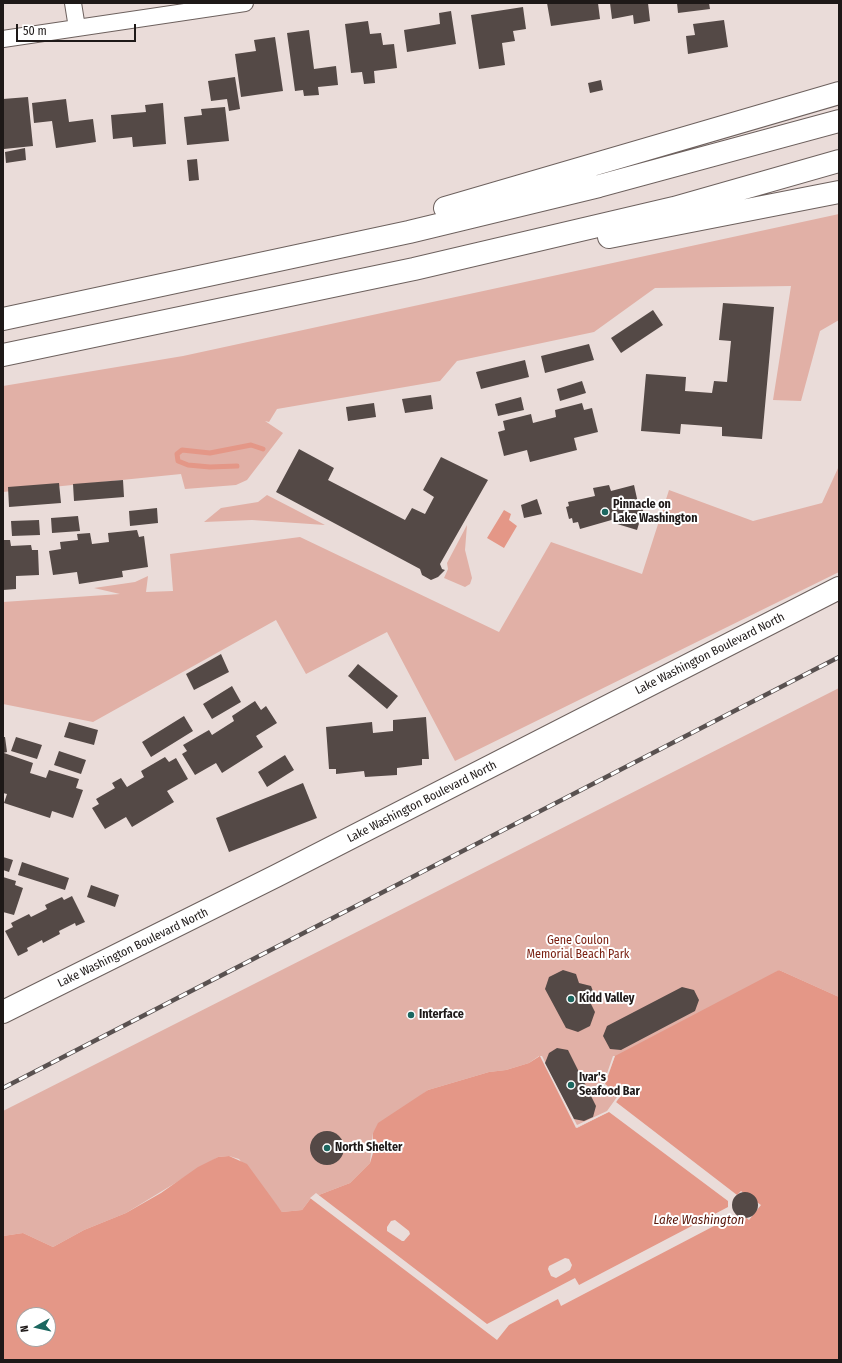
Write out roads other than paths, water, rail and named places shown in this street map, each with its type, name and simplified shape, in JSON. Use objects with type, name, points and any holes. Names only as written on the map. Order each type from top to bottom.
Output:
[{"type":"main road","points":[[233,270],[839,93]]},
{"type":"main road","points":[[3,319],[409,232],[598,186],[839,121]]},
{"type":"main road","points":[[3,355],[414,269],[674,208],[839,160]]},
{"type":"main road","points":[[414,269],[643,231],[839,192]]},
{"type":"main road","name":"Lake Washington Boulevard North","points":[[3,1012],[276,876],[839,588]]},
{"type":"street","points":[[73,3],[77,28]]},
{"type":"street","points":[[3,39],[245,3]]},
{"type":"water","points":[[504,510],[511,514],[509,520],[517,526],[504,548],[487,538]]},
{"type":"water","name":"Lake Washington","points":[[779,970],[839,997],[839,1360],[3,1360],[3,1236],[23,1233],[53,1247],[84,1230],[126,1213],[161,1193],[198,1167],[218,1157],[229,1156],[247,1164],[282,1212],[302,1210],[311,1198],[350,1183],[370,1163],[373,1153],[373,1133],[378,1123],[428,1090],[489,1072],[506,1070],[529,1063],[540,1056],[577,1128],[608,1112],[620,1097],[605,1084],[615,1056]]},
{"type":"waterway","points":[[237,466],[210,467],[188,465],[178,461],[177,454],[182,450],[210,453],[251,445],[263,449]]},
{"type":"railway","points":[[3,1088],[839,657]]},
{"type":"place","name":"Pinnacle on Lake Washington","points":[[605,512]]},
{"type":"place","name":"Kidd Valley","points":[[571,999]]},
{"type":"place","name":"Interface","points":[[411,1015]]},
{"type":"place","name":"Ivar's Seafood Bar","points":[[571,1085]]},
{"type":"place","name":"North Shelter","points":[[327,1148]]},
{"type":"park label","name":"Gene Coulon Memorial Beach Park","points":[[578,948]]}]
